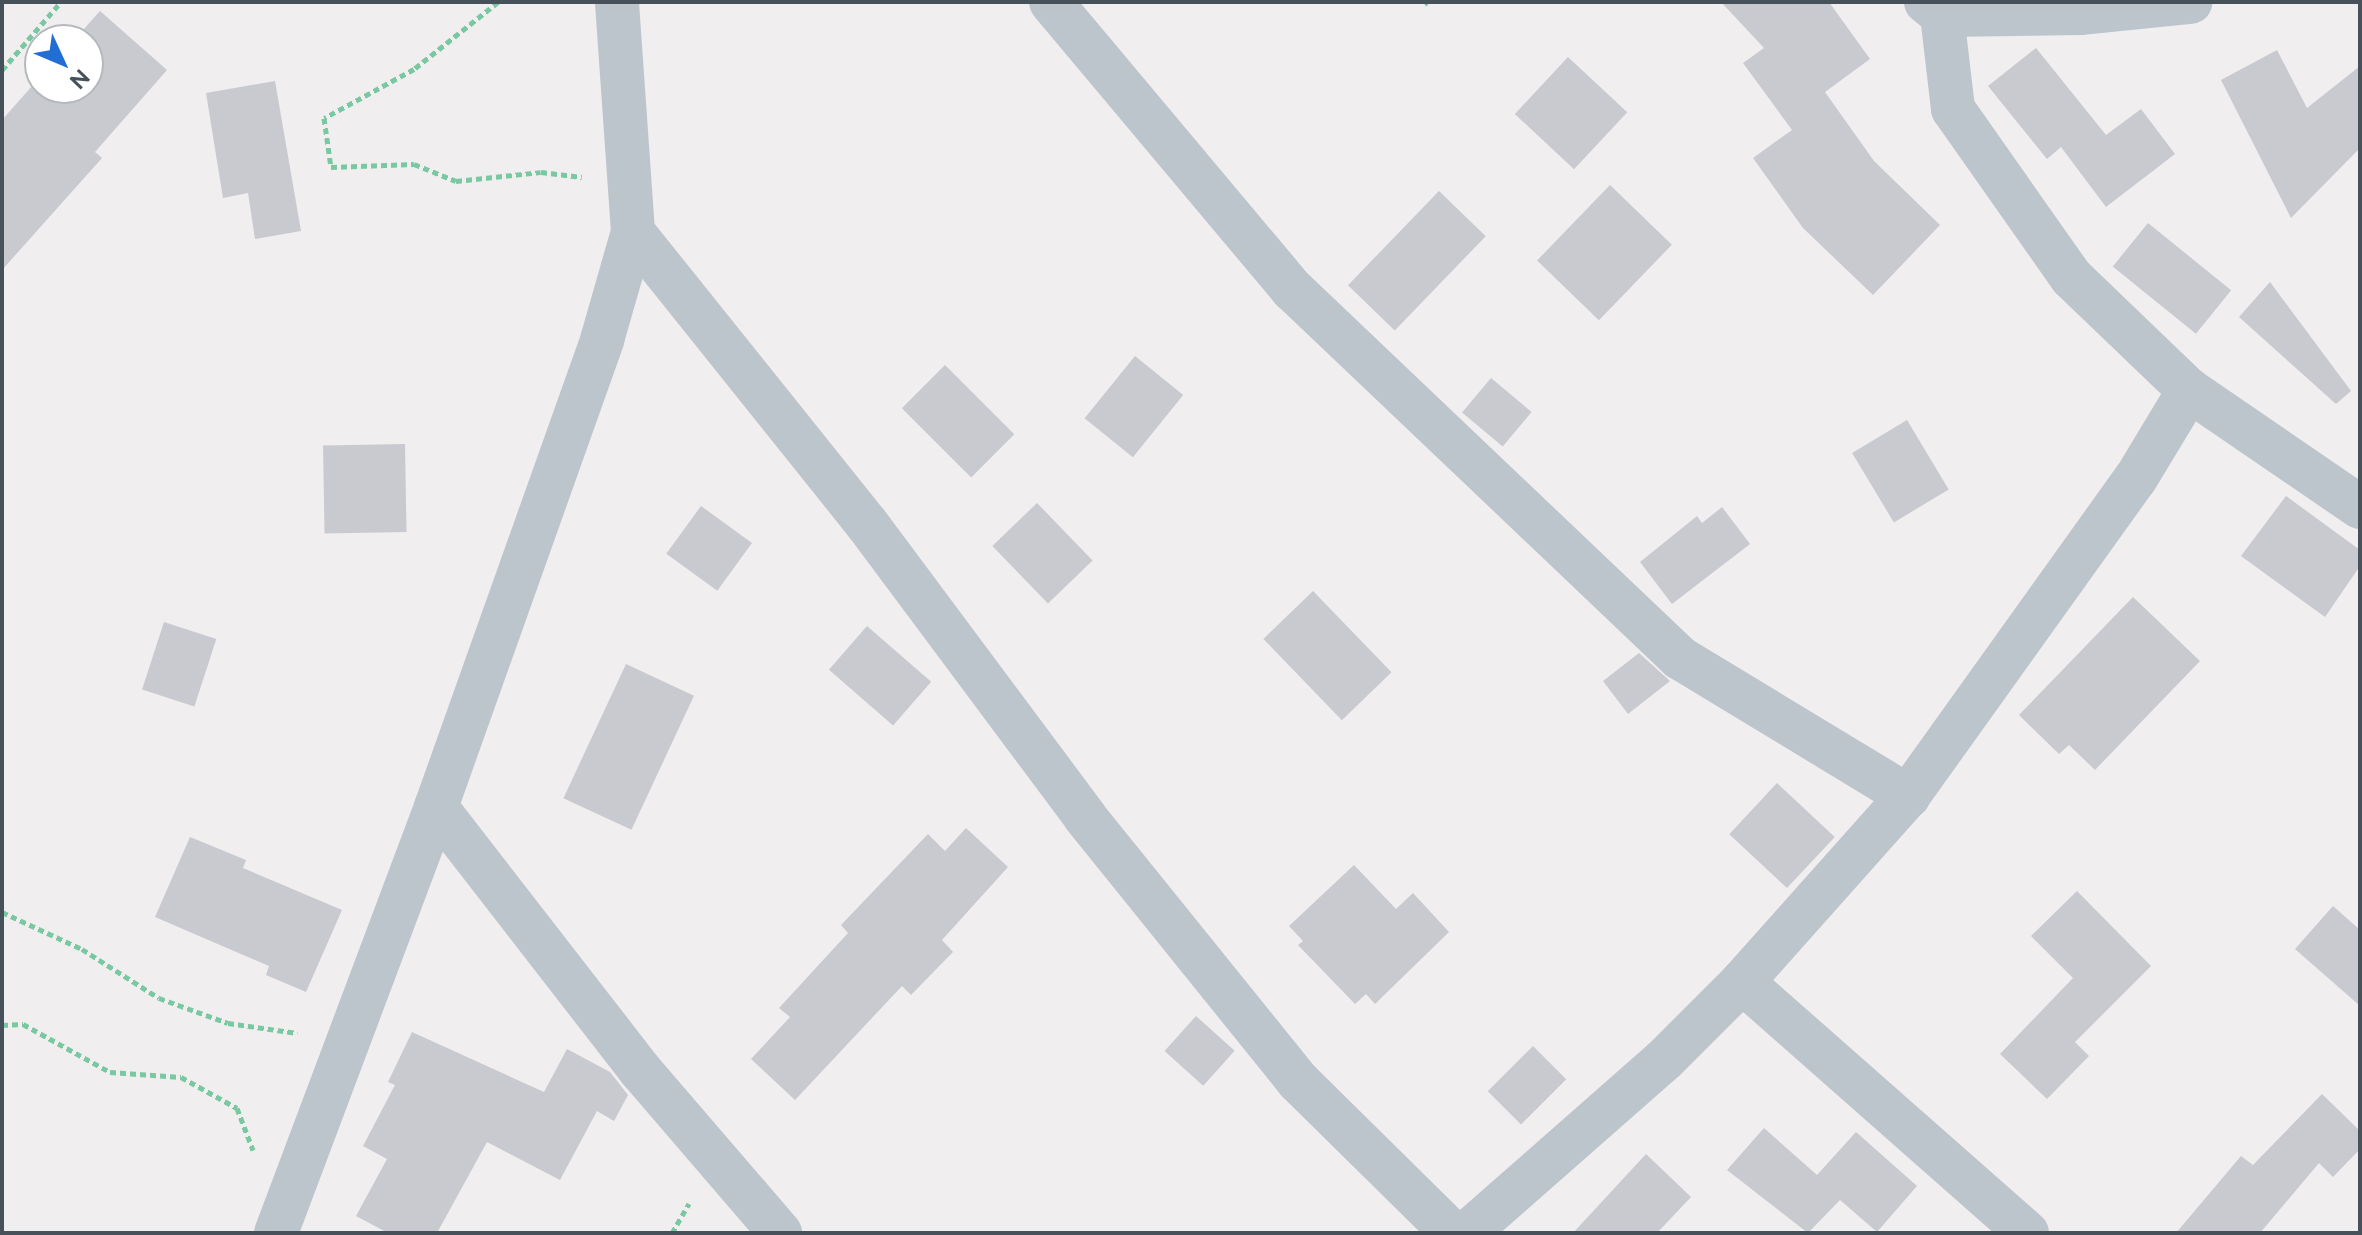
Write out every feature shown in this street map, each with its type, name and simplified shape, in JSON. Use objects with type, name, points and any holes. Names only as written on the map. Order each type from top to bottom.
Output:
[{"type":"street","points":[[282,1216],[343,1047],[436,807],[602,340],[633,232],[633,184],[617,2]]},
{"type":"street","points":[[1051,2],[1293,290],[1680,658],[1908,796]]},
{"type":"street","points":[[2190,2],[2080,13],[1934,9],[1953,109],[2071,277],[2189,390],[2360,507]]},
{"type":"street","points":[[633,232],[867,524],[1085,817],[1298,1081],[1452,1233]]},
{"type":"street","points":[[1467,1233],[1664,1060],[1742,982],[1908,796],[2136,478],[2189,390]]},
{"type":"street","points":[[436,807],[640,1070],[780,1233]]},
{"type":"street","points":[[1742,982],[2027,1233]]},
{"type":"path","points":[[2,70],[61,2]]},
{"type":"path","points":[[498,2],[414,69],[324,118],[331,167],[414,164],[456,181],[541,172],[633,184]]},
{"type":"path","points":[[2,912],[82,949],[159,998],[228,1023],[302,1033],[343,1047]]},
{"type":"path","points":[[2,1025],[23,1024],[110,1072],[181,1077],[237,1108],[244,1137],[282,1216]]},
{"type":"building","points":[[1721,2],[1829,2],[1870,59],[1825,92],[1874,161],[1940,225],[1873,295],[1803,228],[1753,158],[1792,130],[1743,63],[1764,48]]},
{"type":"building","points":[[100,11],[167,70],[95,152],[102,158],[2,270],[2,120],[24,95],[24,104],[104,104],[104,24],[88,24]]},
{"type":"building","points":[[2036,48],[2106,135],[2141,109],[2175,154],[2106,207],[2061,147],[2047,159],[1988,86]]},
{"type":"building","points":[[2277,50],[2307,108],[2360,66],[2360,148],[2291,218],[2221,80]]},
{"type":"building","points":[[1568,57],[1627,112],[1574,169],[1515,114]]},
{"type":"building","points":[[275,81],[301,231],[255,239],[248,193],[223,198],[206,93]]},
{"type":"building","points":[[1610,185],[1672,245],[1599,320],[1537,261]]},
{"type":"building","points":[[1439,191],[1486,236],[1395,330],[1348,285]]},
{"type":"building","points":[[2148,223],[2231,290],[2196,334],[2113,267]]},
{"type":"building","points":[[2270,282],[2351,391],[2336,404],[2239,317]]},
{"type":"building","points":[[1135,356],[1183,395],[1133,457],[1085,418]]},
{"type":"building","points":[[945,365],[1014,434],[971,477],[902,408]]},
{"type":"building","points":[[1491,378],[1532,412],[1503,447],[1462,412]]},
{"type":"building","points":[[1907,420],[1949,489],[1894,522],[1852,453]]},
{"type":"building","points":[[405,444],[407,532],[325,533],[323,445]]},
{"type":"building","points":[[2286,496],[2360,550],[2360,566],[2325,617],[2241,556]]},
{"type":"building","points":[[1037,503],[1093,561],[1048,604],[992,546]]},
{"type":"building","points":[[701,506],[752,543],[717,591],[666,554]]},
{"type":"building","points":[[1722,507],[1750,544],[1672,604],[1640,562],[1697,516],[1702,523]]},
{"type":"building","points":[[1313,591],[1391,672],[1342,720],[1263,639]]},
{"type":"building","points":[[2133,597],[2200,661],[2095,770],[2069,745],[2059,754],[2019,715]]},
{"type":"building","points":[[164,622],[216,639],[194,707],[142,690]]},
{"type":"building","points":[[867,626],[931,682],[893,726],[829,670]]},
{"type":"building","points":[[1639,653],[1670,681],[1628,714],[1603,681]]},
{"type":"building","points":[[626,664],[694,696],[631,830],[563,798]]},
{"type":"building","points":[[1777,783],[1835,837],[1787,888],[1729,834]]},
{"type":"building","points":[[966,828],[1008,867],[942,940],[953,952],[911,995],[902,986],[795,1100],[751,1059],[790,1017],[779,1008],[848,933],[841,925],[928,834],[945,851]]},
{"type":"building","points":[[190,837],[246,860],[243,868],[342,910],[306,992],[266,975],[269,966],[155,917]]},
{"type":"building","points":[[1354,865],[1396,909],[1413,893],[1449,932],[1375,1004],[1366,994],[1355,1004],[1298,945],[1303,941],[1289,926]]},
{"type":"building","points":[[2077,891],[2151,966],[2075,1042],[2089,1056],[2047,1099],[2000,1054],[2073,978],[2031,936]]},
{"type":"building","points":[[2333,906],[2360,930],[2360,1006],[2295,949]]},
{"type":"building","points":[[1196,1016],[1235,1051],[1203,1086],[1165,1051]]},
{"type":"building","points":[[412,1032],[544,1092],[567,1049],[610,1072],[628,1095],[614,1121],[597,1111],[560,1180],[487,1142],[437,1233],[388,1233],[356,1216],[387,1159],[363,1146],[395,1085],[388,1082]]},
{"type":"building","points":[[1533,1046],[1566,1079],[1521,1124],[1488,1091]]},
{"type":"building","points":[[2322,1094],[2360,1131],[2360,1149],[2333,1177],[2319,1163],[2260,1233],[2176,1233],[2241,1156],[2253,1165]]},
{"type":"building","points":[[1764,1128],[1817,1175],[1856,1132],[1917,1186],[1877,1232],[1840,1200],[1808,1233],[1727,1170]]},
{"type":"building","points":[[1646,1154],[1691,1197],[1657,1233],[1573,1233]]}]
